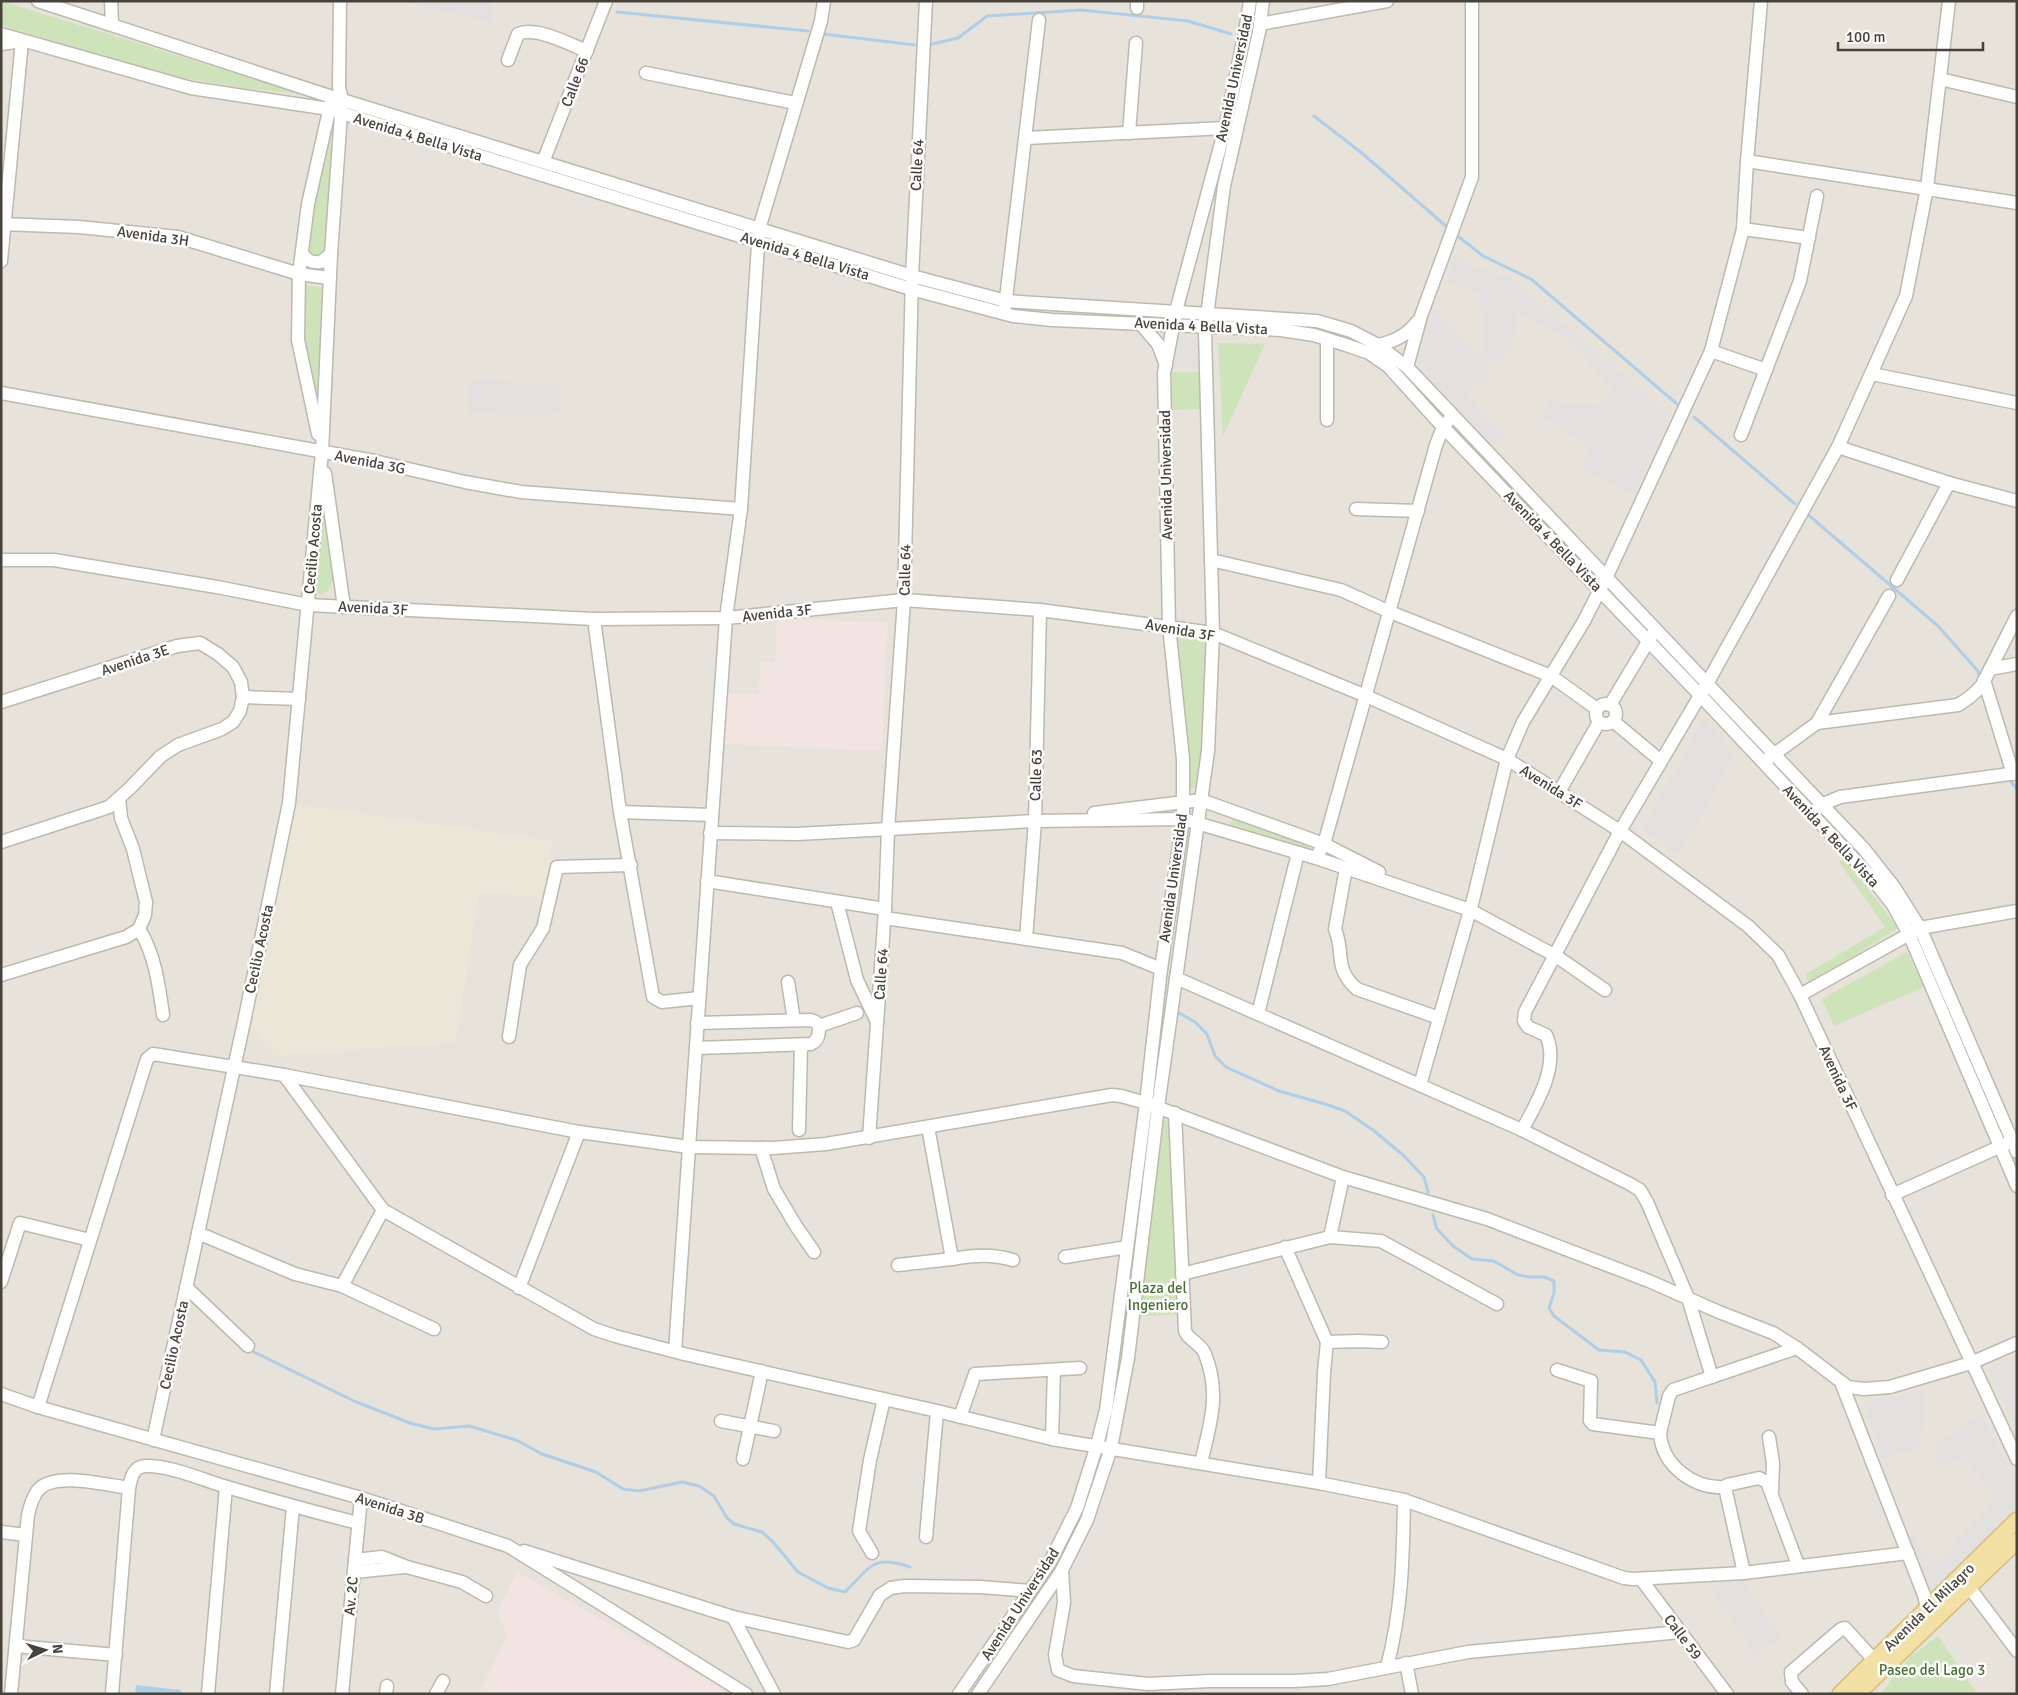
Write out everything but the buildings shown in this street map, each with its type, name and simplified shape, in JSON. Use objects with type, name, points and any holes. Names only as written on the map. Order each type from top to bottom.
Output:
[{"type":"main road","name":"Avenida El Milagro","points":[[1840,1694],[2017,1520]]},
{"type":"main road","name":"Avenida El Milagro","points":[[1857,1694],[2017,1541]]},
{"type":"street","name":"Avenida 4 Bella Vista","points":[[38,1],[112,24],[337,101],[1004,314],[1052,320],[1281,330],[1314,335],[1369,353],[1388,366],[1443,427],[1764,762],[1864,849],[1894,886],[2011,1126],[2014,1147]]},
{"type":"street","points":[[111,1],[112,24]]},
{"type":"street","points":[[337,101],[340,1]]},
{"type":"street","name":"Calle 66","points":[[544,162],[606,1]]},
{"type":"street","points":[[675,1352],[706,881],[726,618],[741,509],[758,235],[795,103],[821,20],[824,1]]},
{"type":"street","name":"Calle 64","points":[[869,1138],[904,600],[911,283],[926,1]]},
{"type":"street","name":"Avenida Universidad","points":[[978,1694],[1062,1570],[1087,1520],[1111,1448],[1128,1358],[1152,1105],[1161,969],[1183,819],[1182,759],[1169,626],[1164,373],[1176,311],[1225,128],[1246,32],[1250,1]]},
{"type":"street","name":"Avenida Universidad","points":[[959,1694],[1050,1562],[1077,1508],[1106,1410],[1127,1247],[1176,978],[1208,751],[1213,633],[1207,313],[1224,186],[1260,24],[1262,1]]},
{"type":"street","points":[[1260,24],[1387,1]]},
{"type":"street","points":[[1407,367],[1421,316],[1472,178],[1472,1]]},
{"type":"street","points":[[1420,1085],[1470,910],[1507,759],[1523,722],[1584,621],[1607,576],[1711,351],[1743,229],[1761,1]]},
{"type":"street","points":[[1522,1130],[1542,1095],[1551,1051],[1546,1035],[1528,1027],[1524,1021],[1525,1012],[1620,831],[1708,682],[1838,446],[1906,296],[1927,188],[1949,1]]},
{"type":"street","points":[[1004,314],[1039,20]]},
{"type":"street","points":[[508,60],[518,34],[524,31],[534,31],[587,51]]},
{"type":"street","name":"Avenida 4 Bella Vista","points":[[1,34],[191,88],[337,101],[544,162],[758,235]]},
{"type":"street","points":[[1,44],[22,41],[3,224],[1,261]]},
{"type":"street","points":[[1129,133],[1136,43]]},
{"type":"street","points":[[646,73],[795,103]]},
{"type":"street","points":[[1940,79],[2017,97]]},
{"type":"street","name":"Cecilio Acosta","points":[[322,452],[298,340],[299,274],[308,204],[337,101]]},
{"type":"street","name":"Cecilio Acosta","points":[[153,1440],[289,803],[322,452],[337,101]]},
{"type":"street","points":[[1026,138],[1225,128]]},
{"type":"street","points":[[1747,160],[2017,204]]},
{"type":"street","points":[[1741,434],[1800,280],[1817,196]]},
{"type":"street","name":"Avenida 3H","points":[[3,224],[79,227],[178,237],[299,274],[329,278]]},
{"type":"street","points":[[1743,229],[1809,238]]},
{"type":"street","points":[[302,253],[306,259],[313,262],[321,262],[331,254]]},
{"type":"street","name":"Avenida 4 Bella Vista","points":[[911,283],[1006,301],[1316,321],[1351,331],[1378,345],[1407,367],[1708,682],[1774,754],[1817,809]]},
{"type":"street","points":[[1378,345],[1393,342],[1408,334],[1421,316]]},
{"type":"street","points":[[1140,323],[1158,344],[1166,365]]},
{"type":"street","points":[[1327,339],[1327,420]]},
{"type":"street","points":[[1711,351],[1766,370]]},
{"type":"street","points":[[1872,374],[2017,403]]},
{"type":"street","name":"Avenida 3G","points":[[1,393],[374,461],[465,482],[522,492],[741,509]]},
{"type":"street","points":[[1316,858],[1324,844],[1436,446],[1443,427],[1454,416]]},
{"type":"street","points":[[1838,446],[1949,483],[2017,501]]},
{"type":"street","points":[[322,452],[344,607]]},
{"type":"street","points":[[1896,580],[1949,483]]},
{"type":"street","points":[[1521,508],[1532,498]]},
{"type":"street","points":[[1356,509],[1418,511]]},
{"type":"street","name":"Avenida 3F","points":[[1,560],[54,560],[217,587],[308,605],[594,620],[726,618],[904,600],[1040,610],[1213,633],[1366,696],[1507,759],[1620,831],[1748,926],[1778,955],[1800,995],[2017,1459]]},
{"type":"street","points":[[1211,560],[1341,590],[1390,612],[1551,676],[1597,708]]},
{"type":"street","points":[[1764,762],[1817,723],[1889,596]]},
{"type":"street","name":"Calle 63","points":[[1026,939],[1035,821],[1040,610]]},
{"type":"street","points":[[1817,723],[1958,705],[1974,695],[1987,675],[2017,616]]},
{"type":"street","points":[[594,620],[620,812],[653,997],[662,1002],[699,998]]},
{"type":"street","points":[[1610,704],[1648,640],[1657,629]]},
{"type":"street","name":"Avenida 3E","points":[[1,702],[177,646],[200,644],[218,654],[233,667],[241,682],[243,697]]},
{"type":"street","points":[[1987,675],[2017,664]]},
{"type":"street","points":[[1817,809],[1840,797],[2015,774],[1987,675]]},
{"type":"street","points":[[1,842],[109,807],[161,756],[178,745],[222,729],[233,722],[240,711],[243,697],[299,699]]},
{"type":"street","points":[[1599,722],[1595,713],[1597,708],[1610,704]]},
{"type":"street","points":[[1599,722],[1609,724],[1613,721],[1616,712],[1610,704]]},
{"type":"street","points":[[1613,721],[1661,761]]},
{"type":"street","points":[[1559,792],[1599,722]]},
{"type":"street","points":[[1,975],[126,937],[139,929],[145,915],[146,902],[133,849],[121,818],[119,799]]},
{"type":"street","points":[[1035,821],[1201,800],[1324,844],[1417,891]]},
{"type":"street","points":[[620,812],[712,815]]},
{"type":"street","points":[[710,833],[797,834],[1035,821],[1183,819],[1316,858],[1470,910],[1556,956],[1605,990]]},
{"type":"street","points":[[1258,1014],[1298,853]]},
{"type":"street","points":[[509,1037],[520,966],[543,928],[557,868],[630,865]]},
{"type":"street","points":[[1346,868],[1335,929],[1338,938],[1340,962],[1348,981],[1357,989],[1439,1018]]},
{"type":"street","points":[[706,881],[837,902],[885,914],[1026,939],[1122,953],[1161,969]]},
{"type":"street","points":[[837,902],[857,980],[877,1022]]},
{"type":"street","points":[[1800,995],[1915,931],[2017,912]]},
{"type":"street","points":[[139,929],[146,941],[152,959],[163,1015]]},
{"type":"street","name":"Avenida 4 Bella Vista","points":[[1915,931],[1992,1133],[2017,1186]]},
{"type":"street","points":[[1176,978],[1522,1130],[1640,1190],[1647,1202],[1688,1298],[1712,1377]]},
{"type":"street","points":[[788,982],[794,1020]]},
{"type":"street","points":[[819,1026],[857,1013]]},
{"type":"street","points":[[696,1048],[801,1045],[811,1044],[819,1037],[819,1026],[816,1022],[810,1020],[697,1023]]},
{"type":"street","points":[[799,1130],[801,1045]]},
{"type":"street","points":[[38,1407],[147,1059],[153,1054],[284,1075],[579,1132],[689,1147],[761,1148],[826,1144],[1121,1096],[1152,1105],[1343,1177],[1487,1220],[1649,1281],[1773,1333],[1797,1348],[1848,1387],[1864,1389],[1890,1387],[1971,1363],[2017,1343]]},
{"type":"street","points":[[284,1075],[383,1210],[594,1329],[615,1336],[675,1352],[1052,1439],[1319,1483],[1404,1500],[1624,1578],[1640,1579],[1744,1573],[1908,1553]]},
{"type":"street","points":[[1175,1114],[1185,1331],[1187,1336],[1202,1347],[1205,1353],[1214,1390],[1214,1404],[1201,1463]]},
{"type":"street","points":[[1992,1133],[2011,1126]]},
{"type":"street","points":[[928,1127],[952,1259]]},
{"type":"street","points":[[520,1288],[579,1132]]},
{"type":"street","points":[[1892,1195],[1999,1147],[2014,1147]]},
{"type":"street","points":[[761,1148],[774,1189],[814,1252]]},
{"type":"street","points":[[1330,1237],[1343,1177]]},
{"type":"street","points":[[342,1286],[383,1210]]},
{"type":"street","points":[[1,1282],[20,1224],[90,1240]]},
{"type":"street","points":[[198,1233],[295,1274],[342,1286],[434,1329]]},
{"type":"street","points":[[1182,1274],[1330,1237],[1381,1241],[1497,1304]]},
{"type":"street","points":[[1065,1257],[1127,1247]]},
{"type":"street","points":[[1285,1247],[1326,1342],[1319,1483]]},
{"type":"street","points":[[898,1265],[977,1255],[996,1255],[1013,1260]]},
{"type":"street","points":[[186,1287],[248,1346]]},
{"type":"street","points":[[1326,1342],[1382,1342]]},
{"type":"street","points":[[1797,1348],[1670,1392],[1660,1434],[1661,1443],[1670,1461],[1685,1477],[1705,1485],[1725,1487],[1759,1478],[1767,1482],[1798,1566]]},
{"type":"street","points":[[960,1417],[975,1374],[1080,1368]]},
{"type":"street","points":[[1052,1439],[1054,1370]]},
{"type":"street","points":[[1557,1370],[1591,1381],[1590,1421],[1593,1424],[1660,1434]]},
{"type":"street","points":[[743,1459],[762,1371]]},
{"type":"street","points":[[1841,1382],[1924,1595],[1927,1608]]},
{"type":"street","name":"Avenida 3B","points":[[1,1394],[38,1407],[361,1498],[508,1546],[746,1694]]},
{"type":"street","points":[[872,1553],[859,1531],[870,1460],[884,1399]]},
{"type":"street","points":[[926,1537],[937,1411]]},
{"type":"street","points":[[721,1422],[774,1431]]},
{"type":"street","points":[[1769,1437],[1773,1463],[1772,1494]]},
{"type":"street","points":[[112,1694],[128,1488],[131,1475],[137,1469],[145,1466],[170,1470],[293,1507],[358,1523]]},
{"type":"street","points":[[11,1694],[26,1535],[32,1499],[40,1488],[51,1482],[67,1480],[128,1488]]},
{"type":"street","points":[[208,1694],[226,1487]]},
{"type":"street","points":[[1725,1487],[1744,1573]]},
{"type":"street","name":"Av. 2C","points":[[342,1694],[361,1498]]},
{"type":"street","points":[[1386,1667],[1395,1636],[1400,1605],[1404,1500]]},
{"type":"street","points":[[276,1694],[293,1507]]},
{"type":"street","points":[[1,1532],[26,1535]]},
{"type":"street","points":[[508,1546],[732,1617],[848,1642],[854,1640],[880,1595],[890,1588],[904,1586],[981,1588],[1030,1592]]},
{"type":"street","points":[[354,1566],[407,1567],[462,1582],[486,1596]]},
{"type":"street","points":[[1062,1570],[1064,1603],[1055,1655],[1058,1670],[1073,1676],[1147,1689],[1210,1681],[1328,1679],[1468,1652],[1680,1632]]},
{"type":"street","name":"Calle 59","points":[[1640,1579],[1727,1694]]},
{"type":"street","points":[[1969,1587],[2017,1651]]},
{"type":"street","points":[[732,1617],[774,1694]]},
{"type":"street","points":[[1802,1694],[1792,1682],[1791,1672],[1841,1629],[1845,1628],[1874,1660]]},
{"type":"street","points":[[16,1646],[116,1655]]},
{"type":"street","points":[[1406,1663],[1412,1694]]},
{"type":"street","points":[[436,1694],[443,1681]]},
{"type":"shaded area","points":[[1,1],[2017,1],[2017,1694],[1,1694]]},
{"type":"shaded area","points":[[399,1],[492,1],[492,22]]},
{"type":"shaded area","points":[[1455,254],[1475,267],[1509,277],[1671,415],[1633,494],[1582,470],[1591,445],[1540,417],[1548,400],[1599,406],[1612,389],[1565,337],[1518,312],[1510,353],[1494,365],[1485,356],[1480,294],[1446,281]]},
{"type":"shaded area","points":[[1433,307],[1482,358],[1491,372],[1466,395],[1504,436],[1493,447],[1418,366]]},
{"type":"shaded area","points":[[1177,337],[1198,338],[1201,366],[1172,368]]},
{"type":"shaded area","points":[[471,379],[562,385],[560,413],[546,416],[468,413]]},
{"type":"shaded area","points":[[777,618],[888,623],[882,751],[721,744],[723,693],[759,694],[760,662],[775,663]]},
{"type":"shaded area","points":[[1704,718],[1734,754],[1680,854],[1642,831]]},
{"type":"shaded area","points":[[289,803],[552,841],[543,898],[479,891],[456,1041],[276,1056],[244,1022]]},
{"type":"shaded area","points":[[2017,1354],[2017,1430],[1988,1368]]},
{"type":"shaded area","points":[[1926,1390],[1920,1447],[1883,1460],[1863,1402]]},
{"type":"shaded area","points":[[1983,1413],[2017,1488],[2017,1507],[1930,1593],[1905,1530],[1936,1564],[1996,1498],[1963,1456],[1940,1469],[1932,1445]]},
{"type":"shaded area","points":[[517,1572],[726,1690],[725,1694],[479,1694],[507,1635],[497,1613]]},
{"type":"shaded area","points":[[1742,1580],[1782,1637],[1757,1656],[1707,1583]]},
{"type":"green space","points":[[1,1],[305,95],[238,87],[168,75],[1,25]]},
{"type":"green space","points":[[330,130],[332,161],[327,251],[319,259],[305,251]]},
{"type":"green space","points":[[303,285],[323,287],[317,409],[302,340]]},
{"type":"green space","points":[[1218,343],[1265,344],[1223,436]]},
{"type":"green space","points":[[1172,372],[1199,372],[1201,409],[1172,410]]},
{"type":"green space","points":[[322,489],[334,580],[328,591],[321,595],[316,592],[313,586]]},
{"type":"green space","points":[[1169,626],[1213,633],[1200,786],[1191,789]]},
{"type":"green space","points":[[1234,815],[1309,844],[1307,852],[1229,827]]},
{"type":"green space","points":[[1844,858],[1898,928],[1809,984],[1806,974],[1885,927],[1839,862]]},
{"type":"green space","points":[[1907,952],[1924,987],[1834,1026],[1822,999]]},
{"type":"green space","name":"Plaza del Ingeniero","points":[[1162,1120],[1170,1121],[1177,1314],[1137,1317]]},
{"type":"green space","name":"Paseo del Lago 3","points":[[1938,1636],[1977,1694],[1881,1694],[1909,1658]]},
{"type":"water","points":[[136,1685],[181,1690],[180,1694],[135,1694]]},
{"type":"waterway","points":[[928,45],[958,38],[987,16],[1081,10],[1188,21],[1231,34]]},
{"type":"waterway","points":[[617,12],[808,31]]},
{"type":"waterway","points":[[823,34],[915,45]]},
{"type":"waterway","points":[[1314,116],[1363,154],[1447,227]]},
{"type":"waterway","points":[[1459,237],[1483,256],[1531,279],[1677,404]]},
{"type":"waterway","points":[[1694,417],[1795,504]]},
{"type":"waterway","points":[[1806,513],[1938,626],[1978,671],[1980,680]]},
{"type":"waterway","points":[[2008,778],[2017,789]]},
{"type":"waterway","points":[[1179,1013],[1195,1022],[1207,1034],[1215,1056],[1226,1067],[1279,1091],[1345,1111],[1373,1130],[1403,1155],[1424,1177],[1428,1192]]},
{"type":"waterway","points":[[1433,1215],[1437,1229],[1453,1246],[1472,1259],[1494,1261],[1518,1275],[1544,1277],[1554,1281],[1554,1293],[1549,1308],[1554,1316],[1599,1350],[1625,1352],[1641,1360],[1655,1382],[1657,1403]]},
{"type":"waterway","points":[[254,1352],[354,1401],[410,1423],[434,1429],[469,1426],[516,1440],[542,1454],[596,1472],[623,1489],[639,1491],[682,1482],[699,1486],[714,1496],[727,1518],[734,1524],[762,1532],[798,1572],[828,1588],[845,1592],[873,1565],[880,1563],[897,1563],[910,1567]]}]
